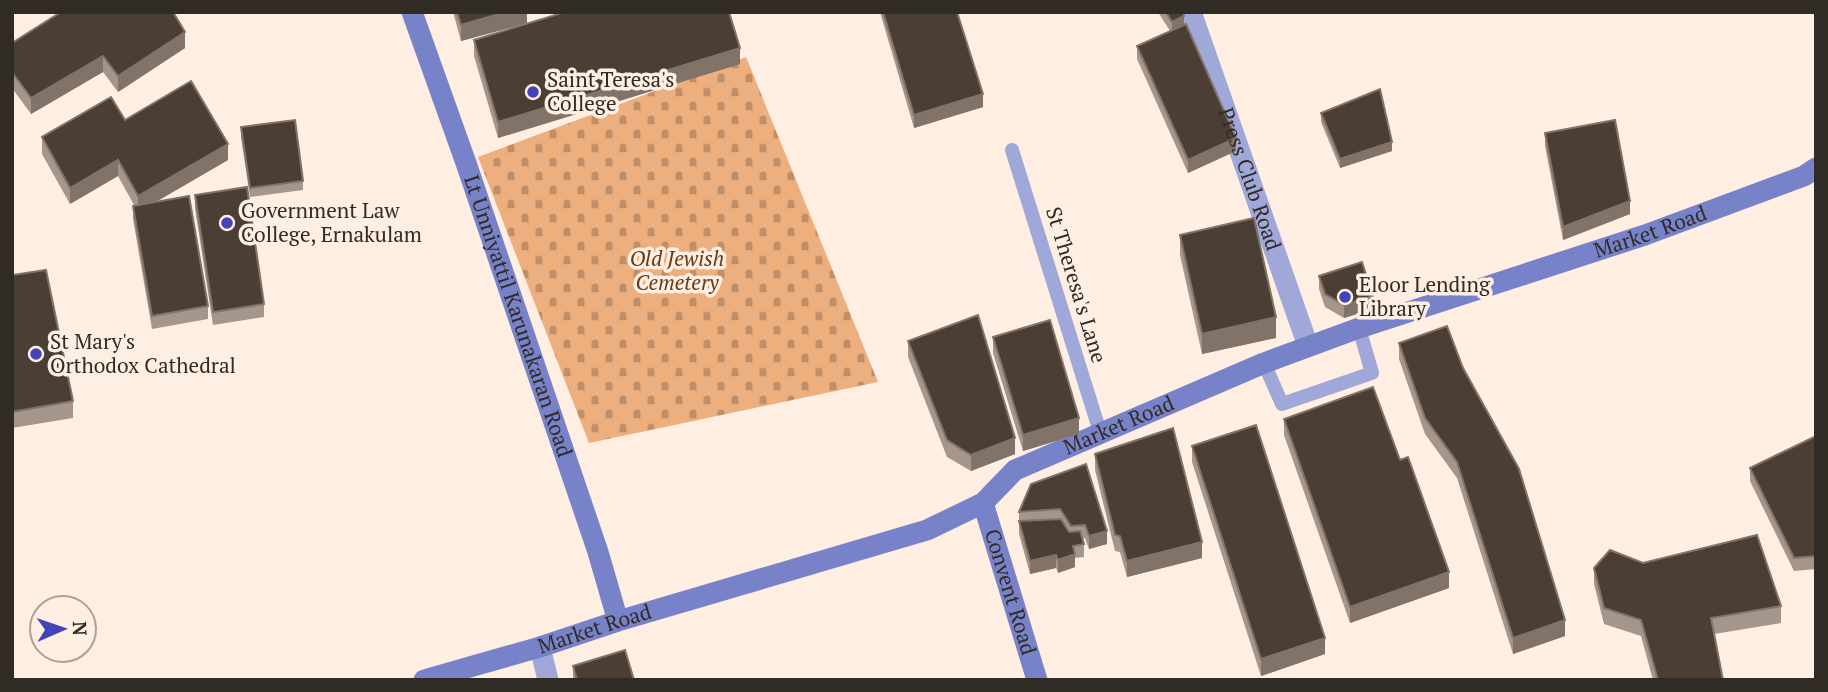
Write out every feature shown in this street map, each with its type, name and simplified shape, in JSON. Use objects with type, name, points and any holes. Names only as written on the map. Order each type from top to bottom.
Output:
[{"type":"street","name":"Lt Unniyattil Karunakaran Road","points":[[411,12],[466,163],[590,528],[618,621]]},
{"type":"street","name":"Press Club Road","points":[[1191,12],[1308,346]]},
{"type":"street","name":"Market Road","points":[[424,680],[927,530],[983,503],[1015,470],[1264,363],[1359,328],[1645,235],[1804,176],[1816,168]]},
{"type":"street","name":"Convent Road","points":[[983,503],[1037,680]]},
{"type":"street","points":[[540,647],[548,680]]},
{"type":"lane","name":"St Theresa's Lane","points":[[1012,150],[1100,432]]},
{"type":"lane","points":[[1264,363],[1282,404],[1372,373],[1359,328]]},
{"type":"green space","name":"Old Jewish Cemetery","points":[[746,57],[878,382],[589,443],[478,157]]},
{"type":"building","points":[[61,12],[173,12],[185,32],[118,76],[103,56],[31,98],[12,72],[12,43]]},
{"type":"building","points":[[457,12],[506,12],[461,25]]},
{"type":"building","name":"Saint Teresa's College","points":[[565,12],[729,12],[740,48],[498,122],[474,40]]},
{"type":"building","points":[[883,12],[957,12],[983,94],[914,115]]},
{"type":"building","points":[[1166,12],[1183,12],[1184,16],[1172,22]]},
{"type":"building","points":[[1186,24],[1236,138],[1188,160],[1137,46]]},
{"type":"building","points":[[191,81],[228,144],[138,196],[118,160],[70,188],[42,137],[111,97],[125,120]]},
{"type":"building","points":[[1380,89],[1392,142],[1340,159],[1321,113]]},
{"type":"building","points":[[295,120],[303,181],[250,188],[241,127]]},
{"type":"building","points":[[1615,120],[1630,201],[1563,227],[1545,133]]},
{"type":"building","points":[[247,187],[264,304],[213,312],[195,195]]},
{"type":"building","points":[[189,196],[208,306],[152,316],[133,206]]},
{"type":"building","points":[[1254,218],[1276,317],[1202,334],[1180,235]]},
{"type":"building","points":[[1362,262],[1373,296],[1344,305],[1325,294],[1319,276]]},
{"type":"building","name":"St Mary's Orthodox Cathedral","points":[[46,270],[73,401],[12,412],[12,275]]},
{"type":"building","points":[[978,315],[1015,438],[971,455],[947,440],[908,341]]},
{"type":"building","points":[[1050,320],[1079,418],[1023,435],[993,337]]},
{"type":"building","points":[[1447,326],[1463,368],[1519,469],[1565,620],[1513,638],[1457,462],[1425,418],[1399,343]]},
{"type":"building","points":[[1373,387],[1400,460],[1408,457],[1449,572],[1350,607],[1284,419]]},
{"type":"building","points":[[1256,425],[1325,638],[1261,659],[1192,446]]},
{"type":"building","points":[[1173,428],[1202,542],[1127,561],[1120,536],[1115,535],[1095,454]]},
{"type":"building","points":[[1816,436],[1816,556],[1794,558],[1750,468]]},
{"type":"building","points":[[1086,464],[1107,531],[1089,536],[1085,525],[1071,526],[1060,509],[1019,512],[1031,484]]},
{"type":"building","points":[[1061,519],[1069,532],[1080,531],[1084,544],[1073,546],[1075,554],[1058,560],[1056,555],[1030,561],[1019,521]]},
{"type":"building","points":[[1757,535],[1781,606],[1711,618],[1723,680],[1658,680],[1641,620],[1604,608],[1594,568],[1610,550],[1643,563]]},
{"type":"building","points":[[625,650],[634,680],[577,680],[573,666]]},
{"type":"place","name":"Saint Teresa's College","points":[[533,92]]},
{"type":"place","name":"Government Law College, Ernakulam","points":[[227,223]]},
{"type":"place","name":"Eloor Lending Library","points":[[1345,297]]},
{"type":"place","name":"St Mary's Orthodox Cathedral","points":[[36,354]]}]
